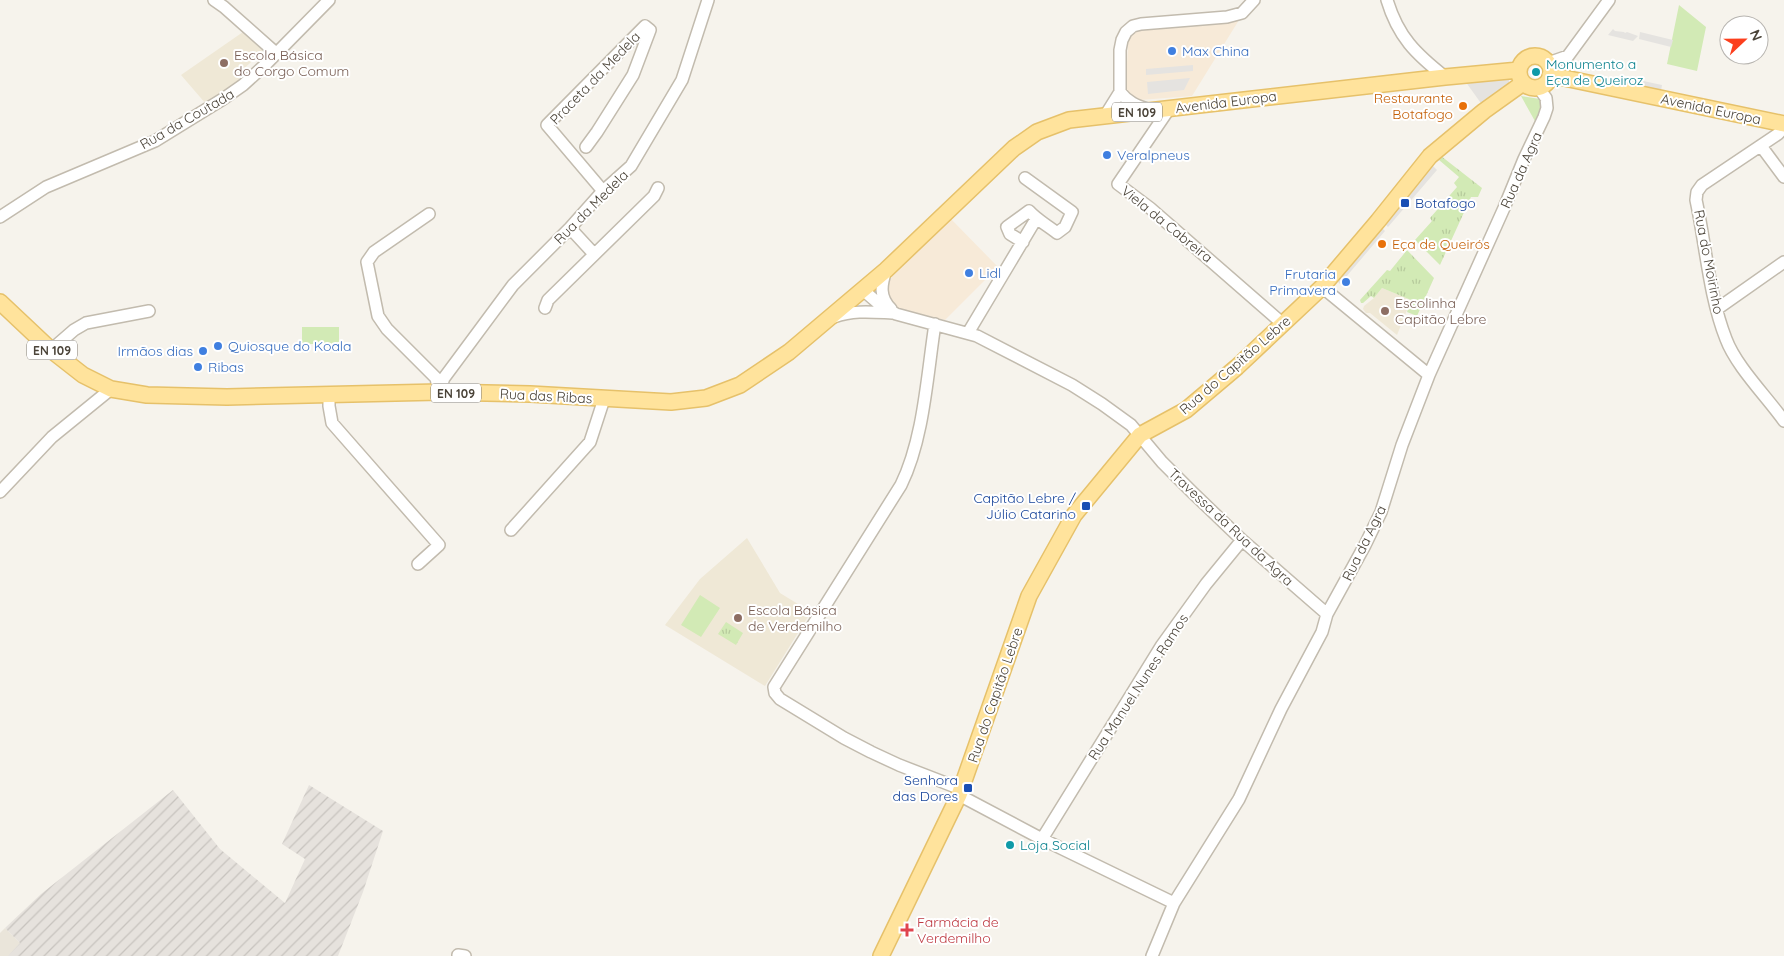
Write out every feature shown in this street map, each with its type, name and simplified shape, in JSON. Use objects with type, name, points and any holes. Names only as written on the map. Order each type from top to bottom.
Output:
[{"type":"main road","name":"Avenida Europa","points":[[1521,77],[1523,62],[1531,57],[1541,57],[1549,69],[1784,126]]},
{"type":"main road","points":[[1538,87],[1546,83],[1549,69]]},
{"type":"main road","name":"Avenida Europa","points":[[826,320],[886,270],[1022,143],[1038,132],[1069,120],[1446,77],[1521,77],[1529,86],[1538,87]]},
{"type":"main road","name":"Rua do Capitão Lebre","points":[[881,956],[960,792],[1029,596],[1074,516],[1140,435],[1186,410],[1284,324],[1322,287],[1430,156],[1484,112],[1521,77]]},
{"type":"main road","name":"EN 109","points":[[0,302],[51,350],[83,375],[111,389]]},
{"type":"main road","name":"Rua das Ribas","points":[[111,389],[147,395],[202,398],[439,392],[530,394],[671,402],[706,398],[740,385],[789,352],[826,320]]},
{"type":"street","points":[[214,0],[276,54]]},
{"type":"street","name":"Rua da Coutada","points":[[0,216],[46,187],[155,141],[243,86],[329,0]]},
{"type":"street","name":"Rua da Medela","points":[[439,392],[444,378],[513,285],[603,192],[632,166],[682,80],[708,0]]},
{"type":"street","points":[[1105,116],[1120,92],[1121,45],[1126,32],[1133,26],[1227,17],[1242,13],[1254,0]]},
{"type":"street","points":[[1387,0],[1396,27],[1404,38],[1426,62],[1446,77]]},
{"type":"street","points":[[1549,69],[1568,56],[1609,0]]},
{"type":"street","name":"Praceta da Medela","points":[[586,147],[633,75],[650,30],[645,26],[548,125],[603,192]]},
{"type":"street","points":[[622,50],[632,52],[639,59]]},
{"type":"street","name":"Rua da Agra","points":[[1152,956],[1174,903],[1238,798],[1281,709],[1322,632],[1326,614],[1357,560],[1381,512],[1402,445],[1429,375],[1544,117],[1547,108],[1546,98],[1538,87]]},
{"type":"street","points":[[1120,92],[1127,101],[1152,111]]},
{"type":"street","name":"Viela da Cabreira","points":[[1169,109],[1118,184],[1150,208],[1284,324]]},
{"type":"street","name":"Rua do Moirinho","points":[[1784,126],[1778,134],[1702,185],[1697,192],[1696,200],[1713,293],[1726,340],[1743,368],[1784,421]]},
{"type":"street","points":[[1761,146],[1784,177]]},
{"type":"street","points":[[1023,242],[1010,234],[1007,227],[1029,211],[1036,219],[1044,221],[1056,232],[1065,227],[1072,212],[1025,178]]},
{"type":"street","points":[[545,308],[548,300],[654,196],[658,188]]},
{"type":"street","points":[[429,214],[374,252],[367,262],[378,316],[387,329],[436,378],[439,392]]},
{"type":"street","points":[[968,333],[1036,219]]},
{"type":"street","points":[[570,228],[594,254]]},
{"type":"street","points":[[1717,309],[1784,262]]},
{"type":"street","points":[[886,270],[881,284],[882,297],[884,302],[896,314]]},
{"type":"street","points":[[1322,287],[1429,375]]},
{"type":"street","points":[[863,290],[878,304],[896,314]]},
{"type":"street","points":[[863,290],[872,311]]},
{"type":"street","points":[[51,350],[74,330],[86,323],[149,311]]},
{"type":"street","points":[[826,320],[847,312],[872,311],[896,314]]},
{"type":"street","name":"Travessa da Rua da Agra","points":[[896,314],[968,333],[1013,354],[1072,385],[1131,425],[1162,462],[1242,540],[1326,614]]},
{"type":"street","points":[[934,324],[915,448],[909,468],[774,687],[775,693],[780,699],[844,738],[892,762],[960,792],[1042,839],[1174,903]]},
{"type":"street","points":[[0,492],[52,437],[111,389]]},
{"type":"street","points":[[329,395],[332,423],[439,545],[418,564]]},
{"type":"street","points":[[511,530],[590,442],[604,399]]},
{"type":"street","name":"Rua Manuel Nunes Ramos","points":[[1042,839],[1162,645],[1206,584],[1242,540]]},
{"type":"shaded area","points":[[1239,20],[1192,96],[1140,100],[1128,94],[1126,84],[1128,43],[1131,34],[1144,29]]},
{"type":"shaded area","points":[[1613,29],[1638,36],[1633,41],[1608,35]]},
{"type":"shaded area","name":"Escola Básica do Corgo Comum","points":[[243,32],[263,51],[237,75],[241,82],[206,104],[181,75]]},
{"type":"shaded area","points":[[1640,32],[1673,40],[1671,47],[1639,39]]},
{"type":"shaded area","points":[[1193,65],[1193,71],[1146,75],[1146,69]]},
{"type":"shaded area","points":[[1190,78],[1184,90],[1148,94],[1147,82]]},
{"type":"shaded area","points":[[1505,78],[1509,80],[1509,87],[1483,106],[1465,81]]},
{"type":"shaded area","points":[[1634,79],[1662,85],[1661,91],[1633,85]]},
{"type":"shaded area","points":[[1433,166],[1437,170],[1388,227],[1384,223]]},
{"type":"shaded area","points":[[950,218],[998,267],[945,320],[901,309],[890,304],[886,283]]},
{"type":"shaded area","points":[[1381,227],[1385,231],[1340,284],[1336,280]]},
{"type":"shaded area","name":"Escolinha Capitão Lebre","points":[[1382,288],[1411,300],[1397,335],[1363,309]]},
{"type":"shaded area","name":"Escola Básica de Verdemilho","points":[[747,538],[780,593],[811,612],[765,686],[665,625],[700,579]]},
{"type":"shaded area","points":[[309,785],[383,831],[363,892],[338,956],[8,956],[20,943],[5,928],[41,894],[173,790],[220,849],[285,903],[305,859],[282,844]]},
{"type":"shaded area","points":[[5,928],[20,943],[8,956],[0,956],[0,933]]},
{"type":"green space","points":[[1679,5],[1706,27],[1697,71],[1667,64]]},
{"type":"green space","points":[[1521,96],[1540,99],[1542,107],[1536,123]]},
{"type":"green space","points":[[1441,156],[1482,188],[1478,197],[1471,197],[1440,265],[1415,240],[1432,221],[1430,218],[1457,187],[1454,183],[1459,177],[1439,160]]},
{"type":"green space","points":[[1407,250],[1434,278],[1417,316],[1407,312],[1411,300],[1382,288],[1374,298],[1371,296],[1361,303],[1360,300],[1387,270],[1390,271]]},
{"type":"green space","points":[[302,327],[339,327],[339,344],[302,344]]},
{"type":"green space","points":[[700,595],[720,608],[701,637],[681,625]]},
{"type":"green space","points":[[726,622],[743,633],[736,645],[718,634]]},
{"type":"place","name":"Max China","points":[[1172,51]]},
{"type":"place","name":"Escola Básica do Corgo Comum","points":[[224,63]]},
{"type":"place","name":"Monumento a Eça de Queiroz","points":[[1536,72]]},
{"type":"place","name":"Restaurante Botafogo","points":[[1463,106]]},
{"type":"place","name":"Veralpneus","points":[[1107,155]]},
{"type":"place","name":"Botafogo","points":[[1405,203]]},
{"type":"place","name":"Eça de Queirós","points":[[1382,244]]},
{"type":"place","name":"Lidl","points":[[969,273]]},
{"type":"place","name":"Frutaria Primavera","points":[[1346,282]]},
{"type":"place","name":"Escolinha Capitão Lebre","points":[[1385,311]]},
{"type":"place","name":"Quiosque do Koala","points":[[218,346]]},
{"type":"place","name":"Irmãos dias","points":[[203,351]]},
{"type":"place","name":"Ribas","points":[[198,367]]},
{"type":"place","name":"Capitão Lebre / Júlio Catarino","points":[[1086,506]]},
{"type":"place","name":"Escola Básica de Verdemilho","points":[[738,618]]},
{"type":"place","name":"Senhora das Dores","points":[[968,788]]},
{"type":"place","name":"Loja Social","points":[[1010,845]]},
{"type":"place","name":"Farmácia de Verdemilho","points":[[907,930]]}]
